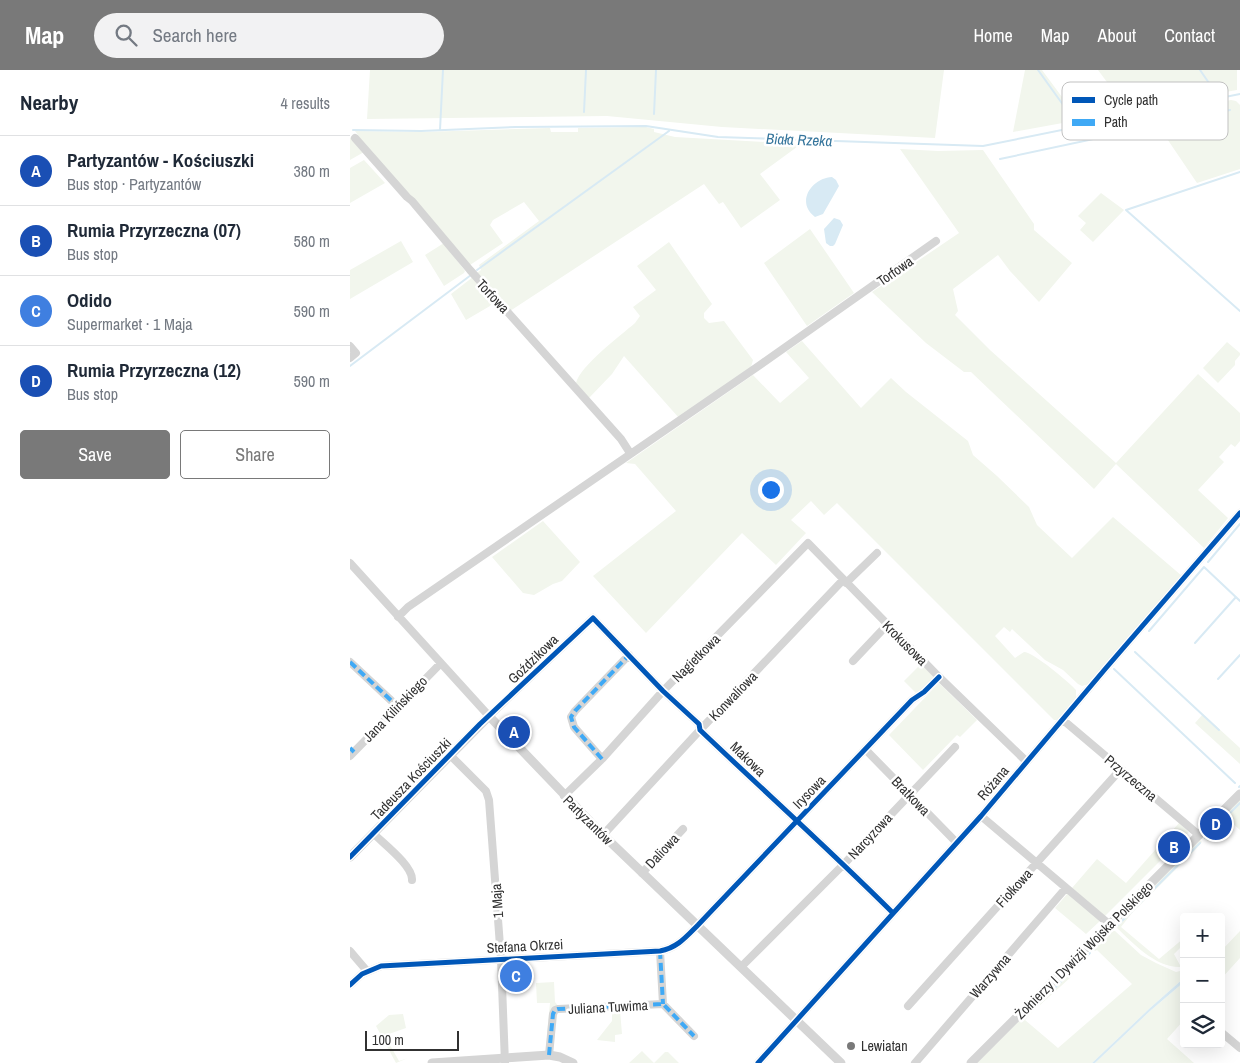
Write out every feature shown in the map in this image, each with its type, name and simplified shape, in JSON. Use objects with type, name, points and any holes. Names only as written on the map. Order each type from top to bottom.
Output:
[{"type":"street","name":"Torfowa","points":[[355,138],[621,439],[630,453]]},
{"type":"street","name":"Torfowa","points":[[398,617],[408,607],[760,365],[936,241]]},
{"type":"street","points":[[350,346],[356,353],[350,358]]},
{"type":"street","name":"Różana","points":[[758,1063],[981,816],[1026,761],[1064,720],[1106,668],[1240,514]]},
{"type":"street","name":"Krokusowa","points":[[808,543],[887,625],[1026,761]]},
{"type":"street","name":"Nagietkowa","points":[[564,796],[602,759],[663,691],[808,543]]},
{"type":"street","name":"Konwaliowa","points":[[603,836],[700,730],[844,581],[877,553]]},
{"type":"street","name":"Partyzantów","points":[[350,563],[489,716],[603,836],[841,1063]]},
{"type":"street","name":"Makowa","points":[[593,618],[663,691],[699,724],[700,730],[796,822],[844,864],[893,913]]},
{"type":"street","name":"Goździkowa","points":[[489,716],[593,618]]},
{"type":"street","points":[[853,661],[887,625]]},
{"type":"street","points":[[602,759],[574,727],[572,718],[574,711],[629,655]]},
{"type":"street","points":[[350,662],[397,706]]},
{"type":"street","name":"Jana Kilińskiego","points":[[351,752],[441,663]]},
{"type":"street","name":"Irysowa","points":[[698,925],[912,700],[924,692],[939,677]]},
{"type":"street","name":"Tadeusza Kościuszki","points":[[350,857],[489,716]]},
{"type":"street","name":"Przyrzeczna","points":[[1064,720],[1199,835]]},
{"type":"street","name":"Narcyzowa","points":[[741,966],[844,864],[956,747]]},
{"type":"street","name":"Bratkowa","points":[[865,749],[956,842]]},
{"type":"street","name":"1 Maja","points":[[450,755],[486,791],[489,800],[501,959],[505,1061]]},
{"type":"street","name":"Fiołkowa","points":[[908,1006],[1121,769]]},
{"type":"street","name":"Żołnierzy I Dywizji Wojska Polskiego","points":[[971,1063],[1240,794]]},
{"type":"street","points":[[981,816],[1065,889],[1109,924]]},
{"type":"street","name":"Daliowa","points":[[642,873],[683,829]]},
{"type":"street","points":[[374,834],[408,867],[412,880]]},
{"type":"street","name":"Warzywna","points":[[915,1063],[1065,889]]},
{"type":"street","name":"Stefana Okrzei","points":[[350,985],[367,971],[381,966],[660,950],[677,946],[698,925]]},
{"type":"street","points":[[660,950],[663,1004]]},
{"type":"street","points":[[350,951],[367,971]]},
{"type":"street","name":"Juliana Tuwima","points":[[549,1055],[555,1010],[663,1004],[694,1036]]},
{"type":"street","points":[[1225,1035],[1240,1048]]},
{"type":"street","points":[[432,1063],[505,1061],[549,1055],[560,1057],[573,1063]]},
{"type":"shaded area","points":[[370,70],[944,70],[935,138],[722,127],[607,116],[367,119]]},
{"type":"shaded area","points":[[1025,70],[1042,70],[1062,97],[1062,123],[1013,132]]},
{"type":"shaded area","points":[[1098,70],[1237,70],[1237,90],[1228,92],[1228,82],[1107,82]]},
{"type":"shaded area","points":[[1228,101],[1236,101],[1240,105],[1240,169],[1197,183],[1168,140],[1228,140]]},
{"type":"shaded area","points":[[646,127],[654,129],[654,132],[675,137],[801,144],[760,174],[780,200],[741,228],[723,202],[719,204],[704,184],[510,311],[477,273],[481,270],[479,265],[539,221],[524,202],[493,220],[490,225],[503,243],[470,265],[368,149],[355,131],[422,132],[550,128],[551,132],[578,132],[578,128]]},
{"type":"shaded area","points":[[350,137],[364,152],[350,160]]},
{"type":"shaded area","points":[[900,149],[938,151],[983,150],[1034,224],[1034,230],[1072,263],[1039,302],[998,255],[953,289],[958,311],[955,315],[990,350],[1116,463],[1198,374],[1240,413],[1240,441],[1235,447],[1231,444],[1219,457],[1224,462],[1198,490],[1228,518],[1204,548],[1116,464],[1094,489],[971,372],[964,372],[926,343],[872,292],[959,233]]},
{"type":"shaded area","points":[[364,160],[385,183],[350,203],[350,168]]},
{"type":"shaded area","points":[[832,177],[839,186],[823,214],[815,217],[806,205],[808,192],[818,182]]},
{"type":"shaded area","points":[[1101,193],[1124,210],[1093,242],[1080,230],[1086,223],[1078,216]]},
{"type":"shaded area","points":[[834,218],[840,220],[843,225],[835,244],[830,246],[826,243],[824,229]]},
{"type":"shaded area","points":[[810,229],[854,293],[807,326],[764,263]]},
{"type":"shaded area","points":[[401,241],[413,262],[350,299],[350,270]]},
{"type":"shaded area","points":[[669,242],[712,304],[704,313],[704,318],[709,323],[724,321],[753,360],[751,367],[679,418],[624,356],[612,374],[589,398],[576,383],[579,376],[592,360],[635,323],[640,316],[633,307],[656,290],[637,266]]},
{"type":"shaded area","points":[[444,243],[465,271],[444,286],[425,255]]},
{"type":"shaded area","points":[[473,277],[493,301],[490,306],[466,320],[451,294]]},
{"type":"shaded area","points":[[802,341],[861,408],[891,378],[968,441],[973,455],[1029,507],[1037,525],[1072,558],[1113,517],[1182,576],[1089,684],[1082,686],[1078,684],[1063,670],[1045,660],[1012,629],[1010,632],[1004,627],[995,636],[1015,658],[1024,652],[1029,653],[1051,668],[1076,690],[1076,698],[1058,720],[1054,720],[837,503],[824,515],[811,501],[791,520],[806,533],[776,565],[742,533],[646,633],[593,576],[676,511],[635,464],[626,463],[753,375],[780,403],[809,378],[786,352]]},
{"type":"shaded area","points":[[1227,342],[1240,355],[1235,361],[1235,365],[1218,383],[1203,368]]},
{"type":"shaded area","points":[[543,521],[580,562],[562,581],[534,595],[523,593],[492,557]]},
{"type":"shaded area","points":[[921,664],[934,677],[917,694],[904,681]]},
{"type":"shaded area","points":[[939,683],[977,720],[960,737],[957,735],[923,770],[889,735]]},
{"type":"shaded area","points":[[1203,714],[1240,748],[1240,764],[1195,723]]},
{"type":"shaded area","points":[[1240,799],[1240,830],[1231,822],[1212,841],[1204,838],[1218,824],[1216,822]]},
{"type":"shaded area","points":[[1179,823],[1189,832],[1104,917],[1072,888],[1097,859],[1126,883]]},
{"type":"shaded area","points":[[1200,840],[1202,842],[1132,913],[1121,927],[1159,959],[1180,941],[1180,948],[1174,954],[1180,967],[1163,964],[1146,954],[1117,928],[1116,923]]},
{"type":"shaded area","points":[[1068,893],[1100,921],[1086,934],[1055,908]]},
{"type":"shaded area","points":[[1108,930],[1115,931],[1141,955],[1176,972],[1180,971],[1180,982],[1092,1063],[977,1063],[1035,1005],[1037,1007],[1025,1020],[1058,1048],[1132,984],[1097,950],[1095,951],[1091,948]]},
{"type":"shaded area","points":[[1240,931],[1240,958],[1225,975],[1225,958],[1225,947]]},
{"type":"shaded area","points":[[1069,969],[1073,973],[1071,977],[1040,1005],[1038,1001]]},
{"type":"shaded area","points":[[554,982],[555,1002],[559,1007],[547,1034],[550,1003],[537,1003],[536,983]]},
{"type":"shaded area","points":[[1180,982],[1180,985],[1095,1063],[1092,1063]]},
{"type":"shaded area","points":[[1180,985],[1180,1024],[1167,1039],[1194,1063],[1095,1063]]},
{"type":"shaded area","points":[[620,1010],[622,1034],[615,1035],[615,1042],[597,1040],[612,1021],[612,1011]]},
{"type":"shaded area","points":[[403,1014],[406,1028],[386,1035],[399,1061],[408,1058],[396,1063],[376,1026],[389,1015]]},
{"type":"shaded area","points":[[642,1051],[654,1063],[629,1063]]},
{"type":"shaded area","points":[[665,1052],[668,1052],[679,1063],[654,1063]]},
{"type":"waterway","points":[[440,130],[443,70]]},
{"type":"waterway","points":[[584,112],[586,70]]},
{"type":"waterway","points":[[654,114],[656,70]]},
{"type":"waterway","points":[[1038,70],[1062,103]]},
{"type":"waterway","points":[[1200,70],[1208,82]]},
{"type":"waterway","name":"Biała Rzeka","points":[[1228,96],[1240,94]]},
{"type":"waterway","name":"Biała Rzeka","points":[[353,130],[421,131],[516,127],[646,126],[718,137],[983,146],[1062,130]]},
{"type":"waterway","points":[[477,270],[669,131]]},
{"type":"waterway","points":[[1000,159],[1089,140]]},
{"type":"waterway","points":[[1240,172],[1126,210],[1240,311]]},
{"type":"waterway","points":[[350,366],[471,275]]},
{"type":"waterway","points":[[1208,562],[1240,524]]},
{"type":"waterway","points":[[1149,631],[1204,567],[1240,601]]},
{"type":"waterway","points":[[1195,643],[1236,597]]},
{"type":"waterway","points":[[1135,652],[1219,730]]},
{"type":"waterway","points":[[1218,679],[1240,655]]},
{"type":"waterway","points":[[1114,669],[1235,783]]},
{"type":"waterway","points":[[1205,838],[1240,803]]},
{"type":"waterway","points":[[1118,925],[1200,843]]},
{"type":"waterway","points":[[1093,949],[1105,938]]},
{"type":"waterway","points":[[1077,966],[1090,953]]},
{"type":"waterway","points":[[1050,993],[1070,972]]},
{"type":"marked path","points":[[602,759],[574,727],[571,717],[629,655]]},
{"type":"marked path","points":[[350,662],[397,706]]},
{"type":"marked path","points":[[350,748],[354,752]]},
{"type":"marked path","points":[[660,951],[663,1004]]},
{"type":"marked path","points":[[549,1055],[553,1014],[558,1009],[663,1004],[694,1036]]},
{"type":"cycle path","points":[[758,1063],[981,816],[1240,513]]},
{"type":"cycle path","points":[[350,857],[480,724],[593,618],[663,691],[699,724],[700,730],[893,913]]},
{"type":"cycle path","points":[[350,985],[362,974],[381,966],[666,950],[681,941],[694,929],[912,700],[924,692],[939,677]]},
{"type":"place","name":"Partyzantów - Kościuszki","points":[[514,732]]},
{"type":"place","name":"Rumia Przyrzeczna (12)","points":[[1216,824]]},
{"type":"place","name":"Rumia Przyrzeczna (07)","points":[[1174,847]]},
{"type":"place","name":"Odido","points":[[516,976]]},
{"type":"place","name":"Lewiatan","points":[[851,1046]]}]
